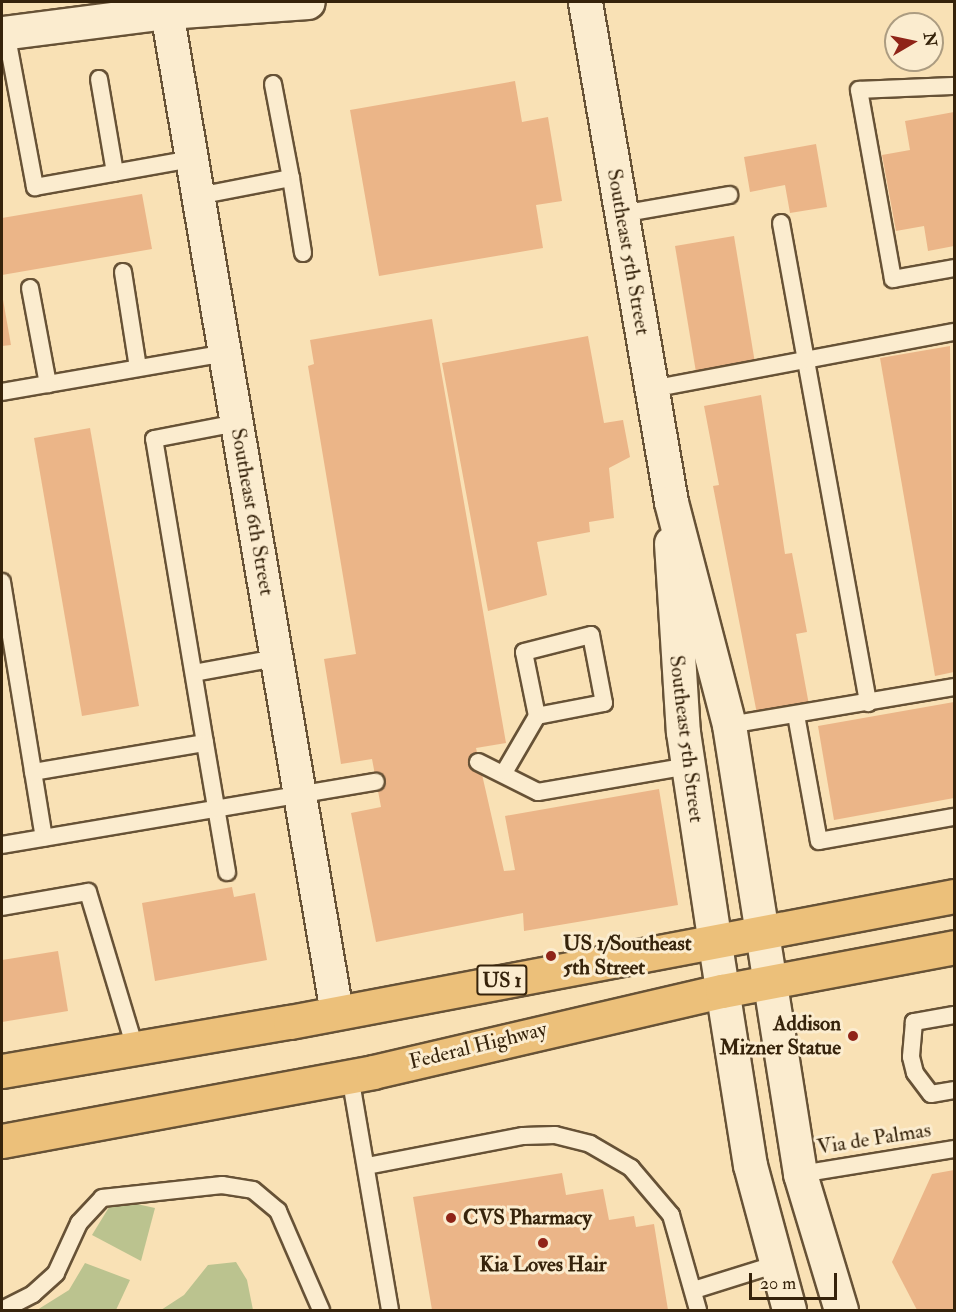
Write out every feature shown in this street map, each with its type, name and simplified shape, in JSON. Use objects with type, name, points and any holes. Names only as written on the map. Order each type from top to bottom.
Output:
[{"type":"main road","points":[[4,33],[167,12],[308,2]]},
{"type":"main road","name":"Southeast 5th Street","points":[[585,2],[671,502],[729,725],[772,981],[800,1174],[841,1311]]},
{"type":"main road","name":"Southeast 5th Street","points":[[671,502],[670,597],[683,732],[750,1165],[774,1265],[789,1311]]},
{"type":"main road","points":[[683,732],[729,725]]},
{"type":"main road","name":"US 1","points":[[2,1071],[337,1013],[714,938],[954,897]]},
{"type":"main road","name":"Federal Highway","points":[[2,1141],[350,1076],[772,981],[954,947]]},
{"type":"street","name":"Southeast 6th Street","points":[[167,12],[337,1013]]},
{"type":"lane","points":[[4,33],[35,187],[192,159]]},
{"type":"lane","points":[[99,79],[116,173]]},
{"type":"lane","points":[[273,84],[303,253]]},
{"type":"lane","points":[[954,86],[859,90],[893,279],[954,268]]},
{"type":"lane","points":[[198,196],[291,178]]},
{"type":"lane","points":[[621,214],[729,195]]},
{"type":"lane","points":[[781,223],[868,703]]},
{"type":"lane","points":[[123,272],[138,368]]},
{"type":"lane","points":[[30,288],[48,384]]},
{"type":"lane","points":[[652,389],[954,332]]},
{"type":"lane","points":[[2,392],[225,353]]},
{"type":"lane","points":[[227,872],[154,439],[237,423]]},
{"type":"lane","points":[[2,582],[44,838]]},
{"type":"lane","points":[[505,771],[537,716],[524,652],[591,634],[604,703],[537,716]]},
{"type":"lane","points":[[194,673],[276,658]]},
{"type":"lane","points":[[729,725],[954,687]]},
{"type":"lane","points":[[796,715],[819,841],[954,817]]},
{"type":"lane","points":[[33,772],[205,743]]},
{"type":"lane","points":[[478,762],[505,771],[538,792],[688,766]]},
{"type":"lane","points":[[2,845],[300,792],[376,782]]},
{"type":"lane","points":[[2,907],[88,891],[135,1048]]},
{"type":"lane","points":[[954,1015],[914,1022],[912,1057],[915,1073],[931,1094],[954,1090]]},
{"type":"lane","points":[[350,1076],[390,1311]]},
{"type":"lane","points":[[367,1166],[523,1136],[555,1135],[590,1144],[652,1187],[670,1215],[694,1290],[698,1311]]},
{"type":"lane","name":"Via de Palmas","points":[[800,1174],[954,1149]]},
{"type":"lane","points":[[2,1310],[33,1294],[56,1273],[79,1223],[102,1198],[222,1185],[253,1190],[278,1211],[321,1311]]},
{"type":"lane","points":[[694,1290],[774,1265]]},
{"type":"green space","points":[[114,1199],[155,1208],[141,1261],[92,1235]]},
{"type":"green space","points":[[236,1262],[247,1280],[253,1310],[161,1310],[184,1295],[208,1265]]},
{"type":"green space","points":[[85,1263],[130,1280],[116,1310],[37,1310],[69,1290]]},
{"type":"building","points":[[515,81],[522,122],[548,117],[562,201],[536,205],[543,248],[379,276],[350,110]]},
{"type":"building","points":[[954,112],[954,246],[928,251],[924,226],[896,231],[882,155],[910,150],[905,121]]},
{"type":"building","points":[[816,144],[827,207],[790,213],[785,185],[750,192],[744,157]]},
{"type":"building","points":[[142,194],[152,249],[2,275],[2,218]]},
{"type":"building","points":[[734,236],[755,363],[696,372],[675,246]]},
{"type":"building","points":[[2,294],[11,345],[2,346]]},
{"type":"building","points":[[432,319],[506,743],[476,748],[504,871],[515,870],[505,816],[659,789],[678,905],[524,931],[523,913],[376,942],[351,813],[381,807],[372,759],[341,764],[324,659],[356,654],[308,366],[314,364],[310,340]]},
{"type":"building","points":[[588,336],[604,423],[623,420],[630,457],[609,468],[614,518],[589,522],[590,532],[537,542],[547,595],[488,611],[442,363]]},
{"type":"building","points":[[950,346],[954,672],[935,676],[880,358]]},
{"type":"building","points":[[761,395],[785,554],[792,553],[807,632],[796,634],[809,705],[757,714],[713,486],[719,485],[704,406]]},
{"type":"building","points":[[90,428],[139,706],[82,716],[34,438]]},
{"type":"building","points":[[954,702],[954,798],[834,820],[818,726]]},
{"type":"building","points":[[232,887],[234,897],[255,893],[267,960],[155,981],[142,903]]},
{"type":"building","points":[[58,951],[68,1011],[2,1022],[2,960]]},
{"type":"building","points":[[954,1170],[954,1310],[917,1310],[892,1262],[932,1174]]},
{"type":"building","points":[[562,1173],[566,1195],[603,1189],[609,1220],[634,1216],[636,1227],[654,1224],[668,1310],[432,1310],[413,1197]]},
{"type":"place","name":"US 1/Southeast 5th Street","points":[[551,956]]},
{"type":"place","name":"Addison Mizner Statue","points":[[853,1036]]},
{"type":"place","name":"CVS Pharmacy","points":[[451,1218]]},
{"type":"place","name":"Kia Loves Hair","points":[[543,1243]]}]
